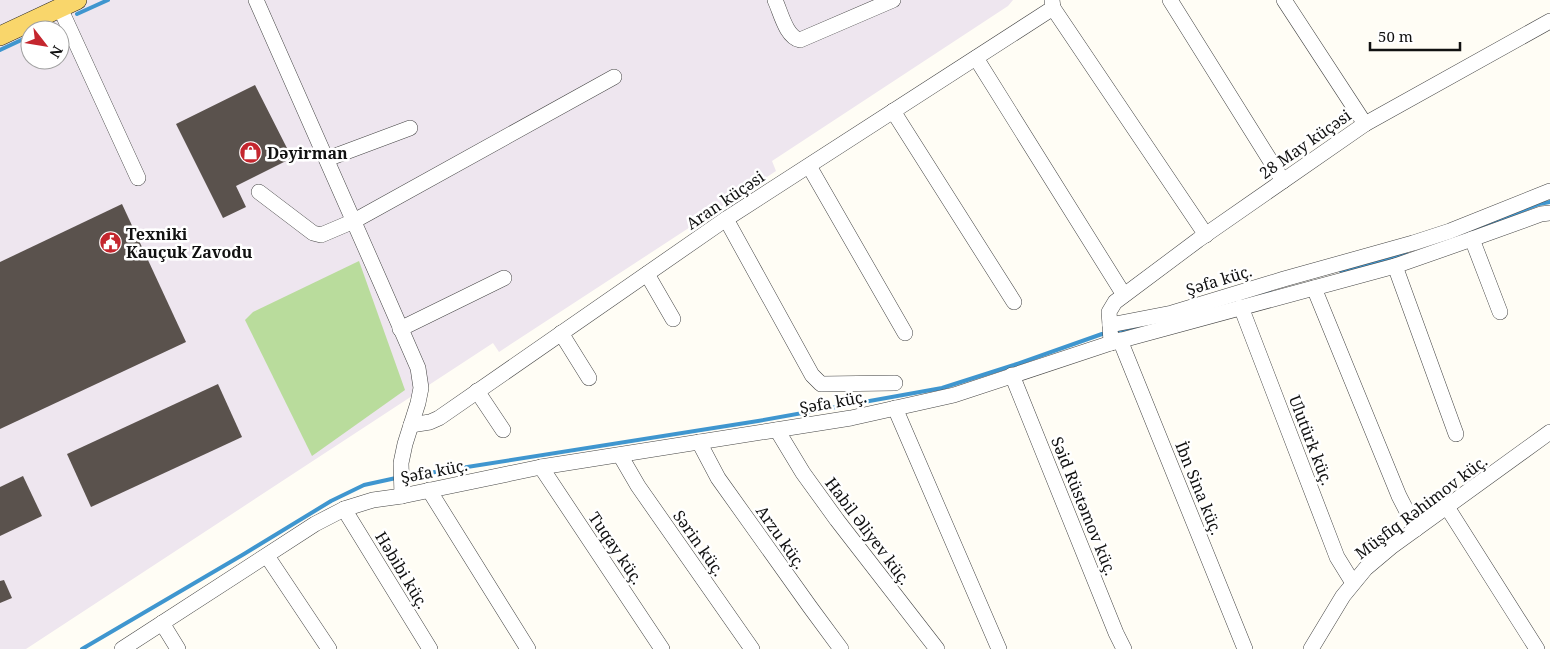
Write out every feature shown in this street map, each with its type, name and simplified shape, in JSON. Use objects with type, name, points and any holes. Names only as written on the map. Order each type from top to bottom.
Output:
[{"type":"main road","points":[[0,35],[78,0]]},
{"type":"street","points":[[256,0],[418,368],[421,388],[401,463],[402,496]]},
{"type":"street","points":[[775,0],[789,33],[794,39],[800,40],[893,0]]},
{"type":"street","points":[[1170,0],[1283,181]]},
{"type":"street","points":[[1284,0],[1365,124]]},
{"type":"street","points":[[1053,4],[1206,235]]},
{"type":"street","name":"Aran küçəsi","points":[[411,425],[430,422],[439,418],[726,219],[976,58],[1053,4]]},
{"type":"street","points":[[60,8],[138,178]]},
{"type":"street","name":"28 May küçəsi","points":[[1110,326],[1109,312],[1115,302],[1206,235],[1365,124],[1550,21]]},
{"type":"street","points":[[976,58],[1124,295]]},
{"type":"street","points":[[259,192],[313,233],[321,235],[354,221],[614,77]]},
{"type":"street","points":[[893,111],[1014,302]]},
{"type":"street","points":[[327,159],[410,128]]},
{"type":"street","points":[[809,166],[905,332]]},
{"type":"street","name":"Şəfa küç.","points":[[1110,326],[1172,313],[1413,243],[1450,231],[1550,191]]},
{"type":"street","name":"Şəfa küç.","points":[[122,649],[316,524],[344,509],[373,500],[402,496],[541,467],[851,418],[954,395],[1115,341],[1395,266],[1541,214],[1550,213]]},
{"type":"street","points":[[726,219],[812,375],[821,384],[895,383]]},
{"type":"street","points":[[1472,240],[1500,312]]},
{"type":"street","points":[[1395,266],[1456,434]]},
{"type":"street","points":[[647,274],[673,319]]},
{"type":"street","points":[[400,329],[504,278]]},
{"type":"street","points":[[1314,288],[1399,496],[1416,529]]},
{"type":"street","name":"Ulutürk küç.","points":[[1241,307],[1337,557],[1353,583]]},
{"type":"street","points":[[1110,326],[1115,341]]},
{"type":"street","points":[[561,333],[589,378]]},
{"type":"street","name":"İbn Sina küç.","points":[[1115,341],[1245,649]]},
{"type":"street","name":"Səid Rüstəmov küç.","points":[[1012,375],[1124,649]]},
{"type":"street","points":[[477,391],[503,430]]},
{"type":"street","points":[[895,408],[999,649]]},
{"type":"street","name":"Habil Əliyev küç.","points":[[777,430],[802,472],[831,512],[937,649]]},
{"type":"street","name":"Müşfiq Rəhimov küç.","points":[[1311,649],[1343,596],[1366,568],[1391,547],[1550,432]]},
{"type":"street","name":"Arzu küç.","points":[[699,442],[718,478],[841,649]]},
{"type":"street","name":"Sərin küç.","points":[[620,455],[638,486],[752,649]]},
{"type":"street","name":"Tuqay küç.","points":[[541,467],[662,649]]},
{"type":"street","points":[[429,490],[528,649]]},
{"type":"street","points":[[1447,507],[1537,649]]},
{"type":"street","name":"Həbibi küç.","points":[[344,509],[430,649]]},
{"type":"street","points":[[267,556],[329,649]]},
{"type":"street","points":[[162,624],[178,649]]},
{"type":"shaded area","points":[[0,0],[1013,0],[1008,6],[772,161],[776,171],[499,352],[493,343],[26,649],[0,649]]},
{"type":"green space","points":[[359,261],[405,390],[312,456],[245,320],[253,312]]},
{"type":"building","points":[[255,85],[292,158],[236,186],[246,207],[223,218],[176,124]]},
{"type":"building","points":[[122,204],[186,342],[0,429],[0,262]]},
{"type":"building","points":[[218,384],[242,437],[91,507],[67,454]]},
{"type":"building","points":[[23,476],[42,516],[0,536],[0,487]]},
{"type":"building","points":[[4,580],[12,598],[0,603],[0,581]]},
{"type":"waterway","points":[[77,14],[108,0]]},
{"type":"waterway","points":[[0,50],[20,41]]},
{"type":"waterway","points":[[1461,235],[1539,204],[1550,202]]},
{"type":"waterway","points":[[1341,271],[1407,254]]},
{"type":"waterway","points":[[1255,296],[1270,291]]},
{"type":"waterway","points":[[1118,333],[1150,325]]},
{"type":"waterway","points":[[410,476],[758,421],[942,388],[1102,334]]},
{"type":"waterway","points":[[82,649],[331,501],[364,485],[396,478]]},
{"type":"place","name":"Dəyirman","points":[[251,153]]},
{"type":"place","name":"Texniki Kauçuk Zavodu","points":[[110,243]]}]
